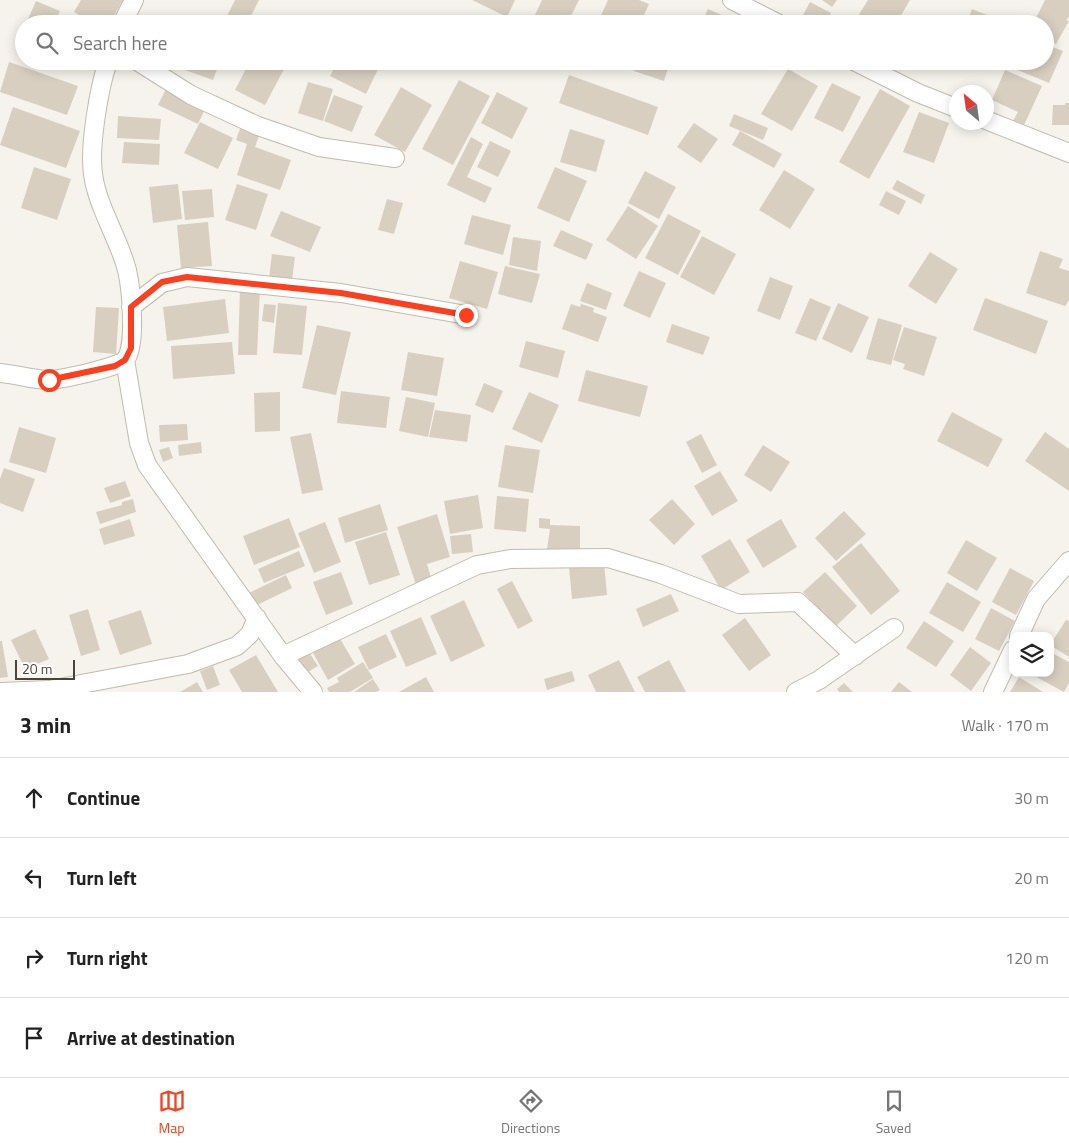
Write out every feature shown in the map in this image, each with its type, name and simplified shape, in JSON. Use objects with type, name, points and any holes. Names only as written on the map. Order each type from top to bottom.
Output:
[{"type":"street","points":[[126,15],[134,0]]},
{"type":"street","points":[[732,0],[761,15]]},
{"type":"street","points":[[0,373],[49,380],[115,366],[125,360],[131,348],[131,307],[127,271],[92,175],[92,153],[105,70]]},
{"type":"street","points":[[151,70],[191,95],[258,126],[319,147],[395,158]]},
{"type":"street","points":[[872,70],[918,93],[949,105]]},
{"type":"street","points":[[994,123],[1069,153]]},
{"type":"street","points":[[131,307],[162,282],[187,277],[341,293],[466,315]]},
{"type":"street","points":[[125,360],[139,443],[147,466],[283,656],[313,692]]},
{"type":"street","points":[[283,656],[477,565],[510,560],[550,558],[608,558],[661,574],[739,604],[798,602],[855,656]]},
{"type":"street","points":[[1022,632],[1036,599],[1069,561]]},
{"type":"street","points":[[0,692],[56,691],[188,664],[237,646],[250,634],[257,618]]},
{"type":"street","points":[[796,692],[819,680],[894,628]]},
{"type":"street","points":[[994,692],[1009,659]]},
{"type":"building","points":[[81,0],[123,0],[114,15],[79,15],[74,12]]},
{"type":"building","points":[[235,0],[259,0],[252,15],[228,15]]},
{"type":"building","points":[[472,0],[515,0],[508,15],[503,15]]},
{"type":"building","points":[[542,0],[579,0],[572,15],[535,15]]},
{"type":"building","points":[[608,0],[639,0],[649,4],[644,15],[601,15]]},
{"type":"building","points":[[822,0],[837,0],[832,7]]},
{"type":"building","points":[[868,0],[910,0],[901,15],[859,15]]},
{"type":"building","points":[[1045,0],[1069,0],[1069,17],[1066,20],[1069,21],[1056,44],[1054,43],[1054,15],[1038,15]]},
{"type":"building","points":[[36,1],[60,11],[58,15],[30,15]]},
{"type":"building","points":[[810,2],[831,13],[830,15],[803,15]]},
{"type":"building","points":[[708,9],[722,15],[705,15]]},
{"type":"building","points":[[972,9],[987,15],[970,15]]},
{"type":"building","points":[[1054,48],[1063,51],[1049,83],[1018,70],[1054,70]]},
{"type":"building","points":[[9,62],[15,64],[15,70],[32,70],[78,86],[67,115],[0,92]]},
{"type":"building","points":[[185,70],[217,70],[213,80]]},
{"type":"building","points":[[245,70],[283,70],[265,105],[235,90]]},
{"type":"building","points":[[333,70],[378,70],[366,94],[330,76]]},
{"type":"building","points":[[634,70],[667,70],[664,81]]},
{"type":"building","points":[[787,70],[818,86],[792,131],[761,114]]},
{"type":"building","points":[[1005,70],[1042,86],[1024,125],[1013,121],[1018,112],[994,101],[994,95]]},
{"type":"building","points":[[569,75],[658,107],[648,135],[559,103]]},
{"type":"building","points":[[459,80],[490,96],[453,165],[422,149]]},
{"type":"building","points":[[308,82],[333,89],[323,121],[298,113]]},
{"type":"building","points":[[832,83],[861,97],[843,132],[814,118]]},
{"type":"building","points":[[401,87],[432,105],[405,152],[374,135]]},
{"type":"building","points":[[166,89],[206,107],[198,124],[158,105]]},
{"type":"building","points":[[880,89],[910,106],[869,179],[839,162]]},
{"type":"building","points":[[497,92],[528,108],[512,139],[481,123]]},
{"type":"building","points":[[334,95],[363,106],[352,132],[324,121]]},
{"type":"building","points":[[1065,103],[1069,103],[1069,125],[1052,125],[1053,105],[1065,105]]},
{"type":"building","points":[[13,107],[80,131],[66,168],[0,145]]},
{"type":"building","points":[[919,112],[949,123],[934,163],[903,152]]},
{"type":"building","points":[[734,114],[768,128],[763,140],[729,126]]},
{"type":"building","points":[[118,116],[161,119],[159,140],[117,138]]},
{"type":"building","points":[[200,122],[233,138],[218,169],[184,153]]},
{"type":"building","points":[[694,123],[718,139],[701,163],[677,147]]},
{"type":"building","points":[[241,126],[260,133],[255,147],[291,160],[280,190],[237,175],[247,144],[236,140]]},
{"type":"building","points":[[570,129],[605,140],[596,172],[560,162]]},
{"type":"building","points":[[740,131],[782,154],[774,168],[732,145]]},
{"type":"building","points":[[471,137],[483,144],[467,177],[492,188],[485,203],[447,185]]},
{"type":"building","points":[[490,141],[511,151],[498,177],[477,167]]},
{"type":"building","points":[[124,142],[160,144],[159,165],[122,163]]},
{"type":"building","points":[[34,167],[71,179],[57,220],[21,208]]},
{"type":"building","points":[[555,167],[587,181],[569,222],[537,208]]},
{"type":"building","points":[[784,170],[815,189],[790,229],[759,210]]},
{"type":"building","points":[[645,171],[676,187],[659,219],[628,203]]},
{"type":"building","points":[[897,180],[925,195],[921,204],[892,189]]},
{"type":"building","points":[[178,184],[182,219],[153,223],[149,187]]},
{"type":"building","points":[[237,184],[268,194],[256,230],[225,220]]},
{"type":"building","points":[[212,189],[214,217],[185,220],[182,191]]},
{"type":"building","points":[[886,191],[906,201],[899,215],[879,205]]},
{"type":"building","points":[[387,199],[403,203],[394,234],[378,230]]},
{"type":"building","points":[[628,206],[658,226],[636,259],[606,240]]},
{"type":"building","points":[[281,211],[321,227],[310,252],[270,236]]},
{"type":"building","points":[[668,214],[701,231],[678,275],[645,258]]},
{"type":"building","points":[[472,215],[511,225],[503,255],[464,244]]},
{"type":"building","points":[[208,222],[212,266],[181,268],[177,225]]},
{"type":"building","points":[[561,230],[593,244],[586,260],[553,246]]},
{"type":"building","points":[[702,236],[736,254],[714,295],[680,277]]},
{"type":"building","points":[[513,237],[541,241],[537,271],[509,265]]},
{"type":"building","points":[[1040,251],[1063,259],[1059,268],[1069,271],[1069,300],[1065,306],[1026,293]]},
{"type":"building","points":[[930,252],[958,269],[936,304],[908,286]]},
{"type":"building","points":[[272,254],[295,257],[292,280],[269,278]]},
{"type":"building","points":[[460,261],[498,272],[487,309],[449,298]]},
{"type":"building","points":[[505,266],[540,274],[532,303],[498,294]]},
{"type":"building","points":[[639,271],[666,283],[650,318],[623,306]]},
{"type":"building","points":[[770,277],[793,286],[780,320],[757,311]]},
{"type":"building","points":[[587,283],[612,293],[606,310],[580,301]]},
{"type":"building","points":[[240,288],[260,289],[257,355],[238,355]]},
{"type":"building","points":[[810,298],[831,307],[816,341],[795,333]]},
{"type":"building","points":[[985,298],[1048,321],[1036,354],[973,330]]},
{"type":"building","points":[[225,299],[229,333],[167,341],[163,307]]},
{"type":"building","points":[[278,303],[307,306],[302,355],[273,353]]},
{"type":"building","points":[[838,303],[869,317],[852,353],[822,339]]},
{"type":"building","points":[[264,304],[276,305],[274,323],[262,321]]},
{"type":"building","points":[[571,304],[580,307],[581,304],[594,308],[593,312],[607,317],[598,342],[562,329]]},
{"type":"building","points":[[96,307],[119,308],[116,354],[93,352]]},
{"type":"building","points":[[878,318],[902,325],[891,365],[866,359]]},
{"type":"building","points":[[672,324],[710,337],[703,355],[666,342]]},
{"type":"building","points":[[317,325],[351,332],[336,395],[302,388]]},
{"type":"building","points":[[904,327],[937,337],[924,376],[903,369],[905,364],[893,360]]},
{"type":"building","points":[[526,341],[565,351],[558,378],[519,367]]},
{"type":"building","points":[[232,342],[235,374],[173,379],[171,346]]},
{"type":"building","points":[[408,352],[444,358],[437,396],[401,390]]},
{"type":"building","points":[[586,370],[648,386],[640,417],[578,401]]},
{"type":"building","points":[[484,383],[503,391],[493,413],[475,405]]},
{"type":"building","points":[[341,391],[390,397],[386,428],[337,423]]},
{"type":"building","points":[[280,392],[280,431],[255,432],[254,393]]},
{"type":"building","points":[[529,392],[559,405],[542,443],[512,429]]},
{"type":"building","points":[[406,397],[435,403],[428,437],[399,431]]},
{"type":"building","points":[[435,410],[471,415],[467,442],[429,437]]},
{"type":"building","points":[[952,412],[1003,439],[988,467],[937,441]]},
{"type":"building","points":[[187,424],[188,440],[160,442],[159,425]]},
{"type":"building","points":[[19,427],[56,438],[46,473],[9,462]]},
{"type":"building","points":[[1045,432],[1069,449],[1069,491],[1025,461]]},
{"type":"building","points":[[311,433],[323,490],[302,494],[290,437]]},
{"type":"building","points":[[701,434],[717,465],[702,473],[686,442]]},
{"type":"building","points":[[201,442],[202,453],[179,456],[178,445]]},
{"type":"building","points":[[505,445],[540,450],[533,493],[498,487]]},
{"type":"building","points":[[763,445],[790,462],[771,492],[744,475]]},
{"type":"building","points":[[169,447],[173,458],[163,462],[159,450]]},
{"type":"building","points":[[4,468],[35,479],[23,512],[0,503],[0,479]]},
{"type":"building","points":[[720,471],[738,501],[712,516],[694,486]]},
{"type":"building","points":[[125,481],[131,496],[110,503],[104,488]]},
{"type":"building","points":[[478,495],[483,528],[450,534],[444,501]]},
{"type":"building","points":[[497,496],[529,499],[526,532],[494,529]]},
{"type":"building","points":[[133,499],[136,512],[100,524],[96,512],[122,505],[122,502]]},
{"type":"building","points":[[672,499],[695,524],[674,545],[649,520]]},
{"type":"building","points":[[380,504],[388,530],[345,543],[338,518]]},
{"type":"building","points":[[844,511],[866,534],[836,561],[815,538]]},
{"type":"building","points":[[437,514],[450,557],[427,564],[432,581],[416,585],[397,527]]},
{"type":"building","points":[[289,518],[300,547],[254,565],[243,536]]},
{"type":"building","points":[[539,518],[550,519],[550,525],[580,526],[580,551],[547,549],[550,529],[539,528]]},
{"type":"building","points":[[130,519],[135,536],[104,545],[99,529]]},
{"type":"building","points":[[781,519],[797,547],[763,568],[746,540]]},
{"type":"building","points":[[325,522],[341,562],[314,573],[298,533]]},
{"type":"building","points":[[386,532],[400,575],[369,585],[355,542]]},
{"type":"building","points":[[471,534],[473,552],[452,554],[450,536]]},
{"type":"building","points":[[730,539],[750,572],[721,590],[701,556]]},
{"type":"building","points":[[966,540],[997,558],[977,591],[947,573]]},
{"type":"building","points":[[861,543],[900,591],[871,615],[832,567]]},
{"type":"building","points":[[299,551],[305,566],[264,583],[258,569]]},
{"type":"building","points":[[604,563],[607,595],[572,599],[569,567]]},
{"type":"building","points":[[1010,568],[1034,581],[1016,615],[992,602]]},
{"type":"building","points":[[341,572],[353,604],[326,615],[313,582]]},
{"type":"building","points":[[825,572],[857,606],[836,626],[803,592]]},
{"type":"building","points":[[286,575],[292,588],[255,606],[249,593]]},
{"type":"building","points":[[512,581],[533,621],[518,629],[497,589]]},
{"type":"building","points":[[947,582],[981,602],[963,632],[929,613]]},
{"type":"building","points":[[671,594],[679,611],[643,627],[636,609]]},
{"type":"building","points":[[464,600],[485,646],[451,662],[430,616]]},
{"type":"building","points":[[991,608],[1015,621],[999,651],[975,639]]},
{"type":"building","points":[[88,609],[100,650],[81,656],[69,615]]},
{"type":"building","points":[[141,610],[152,644],[120,655],[108,621]]},
{"type":"building","points":[[421,617],[437,654],[406,667],[390,631]]},
{"type":"building","points":[[745,618],[771,655],[749,671],[722,635]]},
{"type":"building","points":[[1066,620],[1069,621],[1069,657],[1054,648],[1054,639]]},
{"type":"building","points":[[924,621],[954,641],[936,667],[906,648]]},
{"type":"building","points":[[35,629],[49,659],[25,669],[11,640]]},
{"type":"building","points":[[386,634],[397,657],[369,670],[358,647]]},
{"type":"building","points":[[339,637],[355,664],[328,680],[313,653]]},
{"type":"building","points":[[0,641],[2,641],[8,677],[0,678]]},
{"type":"building","points":[[970,647],[991,663],[971,691],[950,675]]},
{"type":"building","points":[[309,652],[318,666],[308,672],[299,659]]},
{"type":"building","points":[[1054,654],[1069,662],[1069,683],[1064,692],[1036,677],[1054,677]]},
{"type":"building","points":[[256,655],[278,692],[242,692],[229,670]]},
{"type":"building","points":[[619,660],[635,692],[596,692],[588,675]]},
{"type":"building","points":[[669,660],[686,692],[645,692],[637,677]]},
{"type":"building","points":[[363,662],[373,678],[350,692],[329,692],[327,688],[339,682],[337,678]]},
{"type":"building","points":[[213,666],[220,685],[207,690],[200,671]]},
{"type":"building","points":[[572,671],[575,681],[547,690],[544,679]]},
{"type":"building","points":[[426,677],[434,692],[399,692]]},
{"type":"building","points":[[1019,677],[1043,692],[1010,692]]},
{"type":"building","points":[[373,679],[380,690],[376,692],[354,692]]},
{"type":"building","points":[[197,682],[203,692],[180,692]]},
{"type":"building","points":[[899,682],[912,692],[891,692]]},
{"type":"building","points":[[844,683],[853,692],[839,692],[837,689]]},
{"type":"route","points":[[49,380],[115,366],[125,360],[131,348],[131,307],[162,282],[187,277],[341,293],[466,315]]}]
